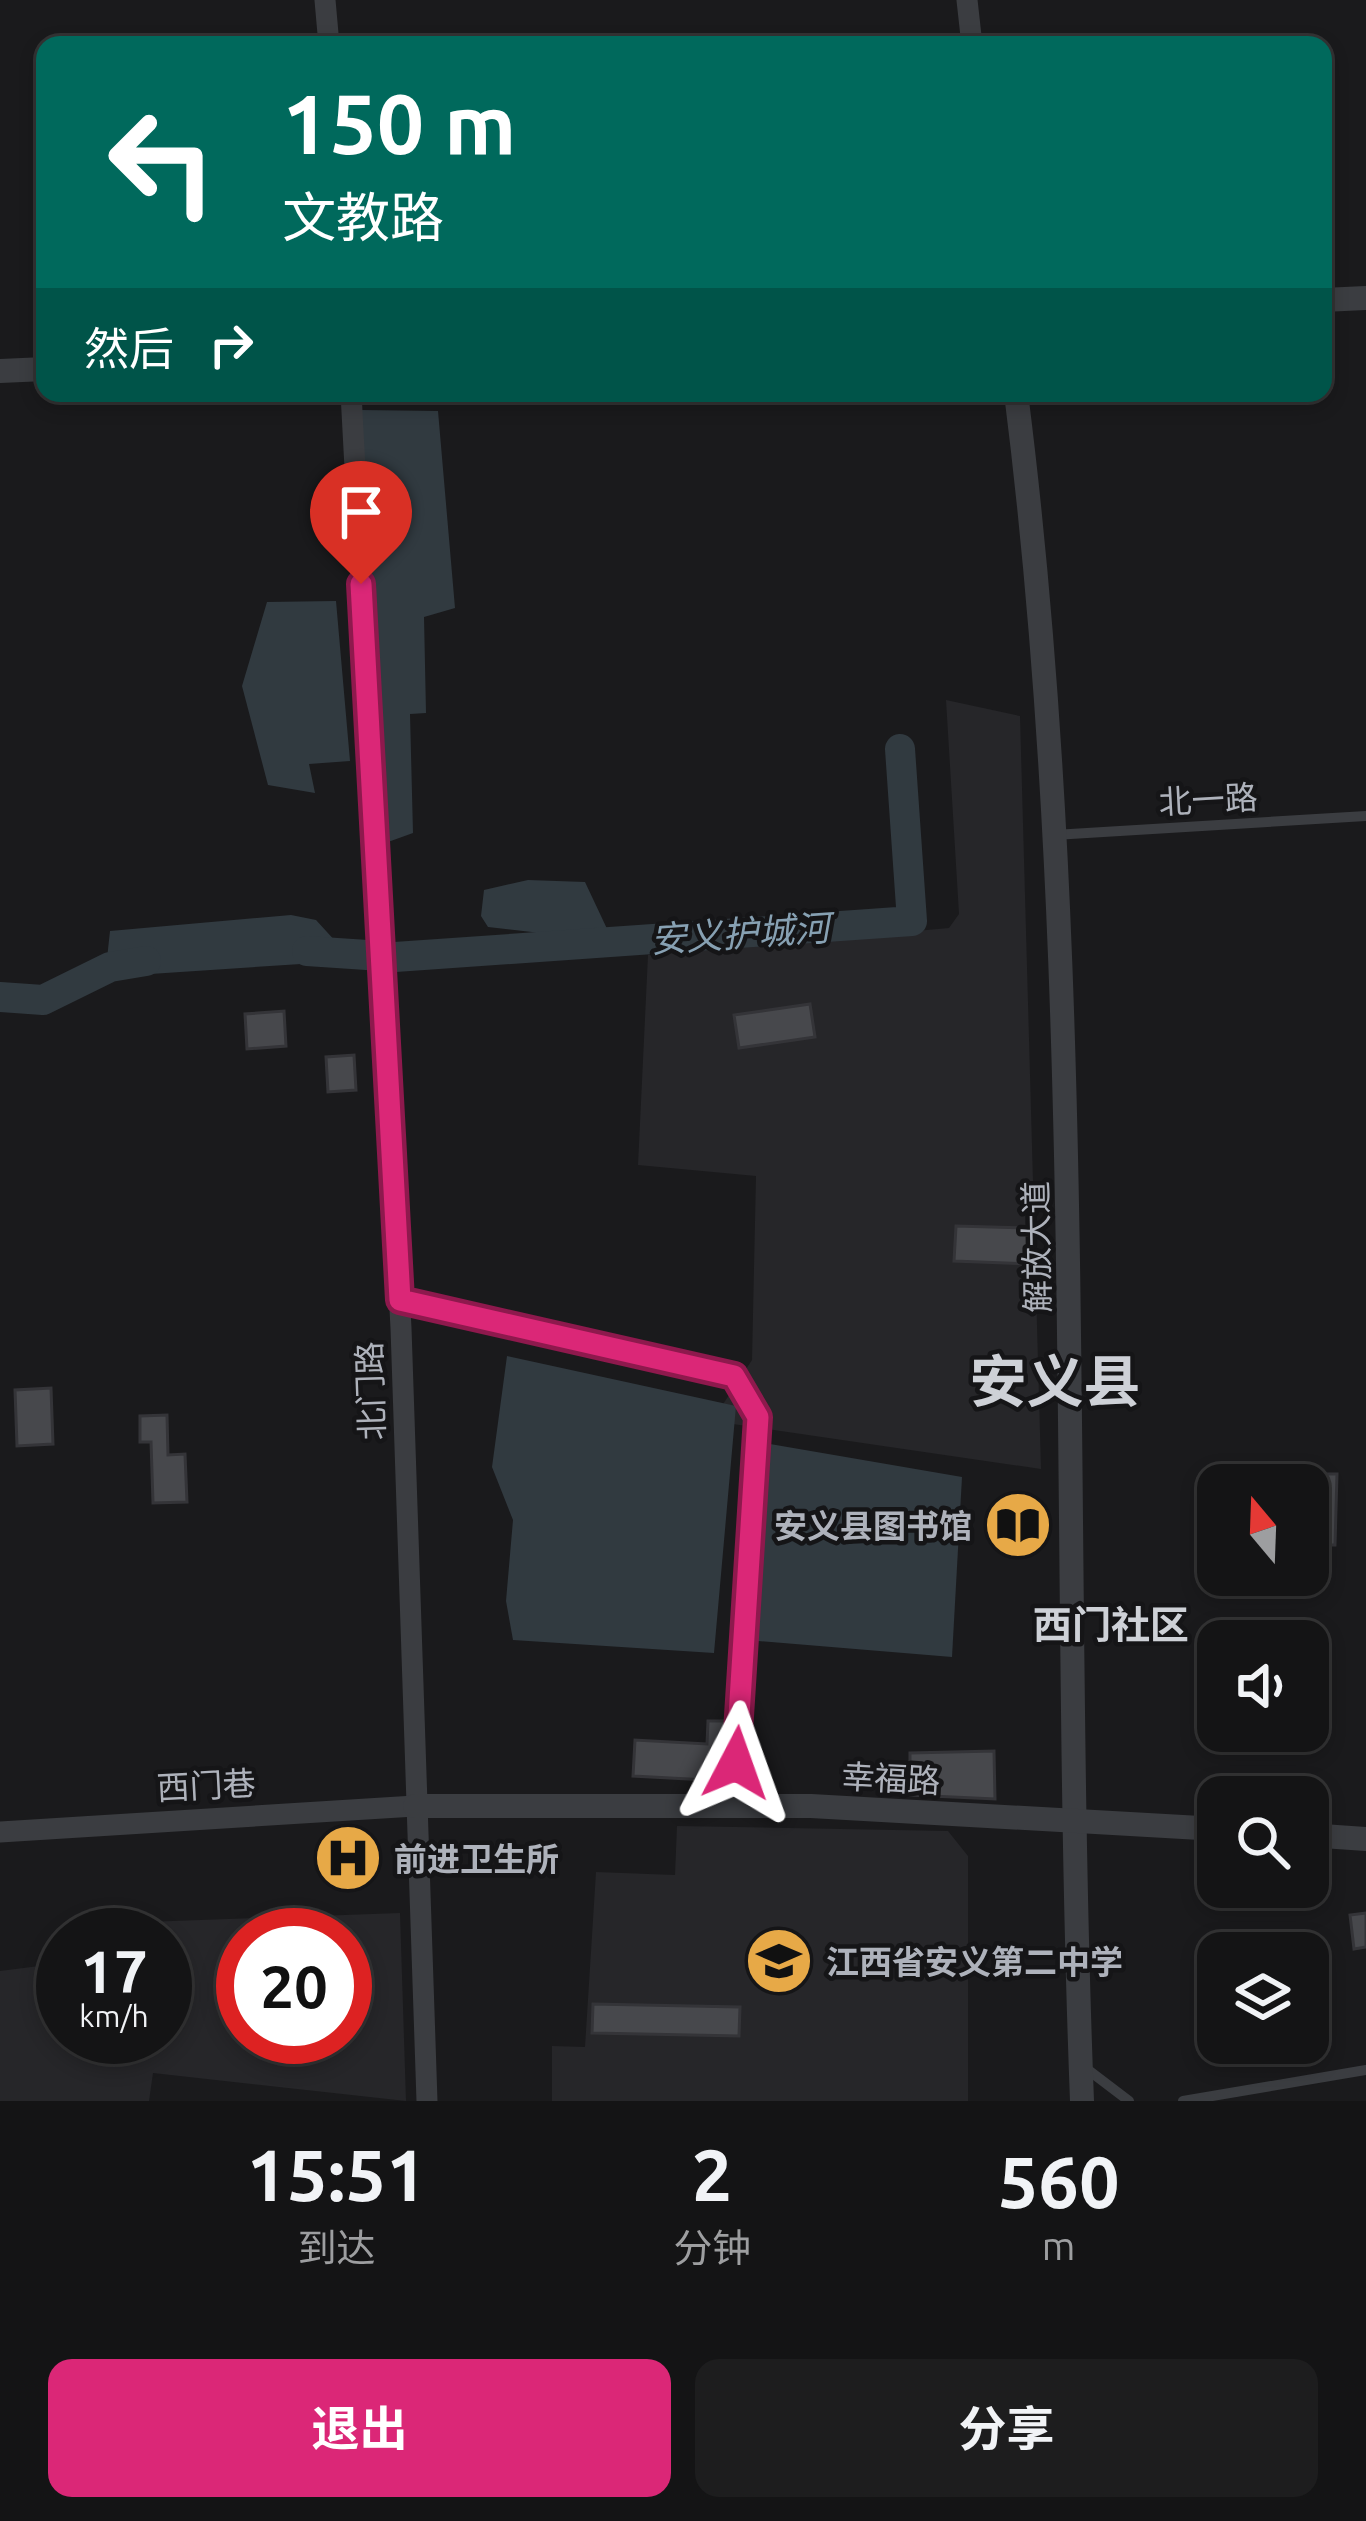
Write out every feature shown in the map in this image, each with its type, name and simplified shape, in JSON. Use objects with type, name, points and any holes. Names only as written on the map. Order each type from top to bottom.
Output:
[{"type":"street","points":[[325,0],[327,36]]},
{"type":"street","points":[[967,0],[971,36]]},
{"type":"street","points":[[1332,300],[1366,298]]},
{"type":"street","points":[[0,371],[36,369]]},
{"type":"street","name":"北门路","points":[[351,402],[400,1300],[427,2101]]},
{"type":"street","name":"解放大道","points":[[1017,402],[1036,547],[1054,835],[1070,1238],[1071,1820],[1082,2101]]},
{"type":"street","name":"幸福路","points":[[415,1806],[733,1806],[1197,1828]]},
{"type":"street","name":"西门巷","points":[[0,1832],[415,1806]]},
{"type":"street","points":[[1329,1836],[1366,1839]]},
{"type":"lane","name":"北一路","points":[[1054,835],[1366,816]]},
{"type":"lane","points":[[400,1300],[734,1376],[758,1417],[733,1806]]},
{"type":"lane","points":[[1081,2063],[1129,2101]]},
{"type":"lane","points":[[1183,2101],[1366,2070]]},
{"type":"shaded area","points":[[361,410],[438,411],[455,608],[424,617],[426,713],[410,714],[413,833],[388,842],[385,857]]},
{"type":"shaded area","points":[[336,601],[350,761],[309,764],[315,793],[268,785],[242,686],[267,602]]},
{"type":"shaded area","points":[[946,700],[1020,716],[1041,1469],[712,1421],[752,1360],[756,1176],[638,1165],[648,955],[949,928],[959,914]]},
{"type":"shaded area","points":[[528,880],[585,882],[609,933],[563,935],[488,927],[481,916],[484,890]]},
{"type":"shaded area","points":[[291,915],[316,920],[359,967],[301,964],[105,977],[110,931]]},
{"type":"shaded area","points":[[507,1356],[736,1406],[714,1653],[513,1640],[506,1601],[513,1520],[492,1467]]},
{"type":"shaded area","points":[[770,1444],[962,1477],[952,1657],[758,1641]]},
{"type":"shaded area","name":"江西省安义第二中学","points":[[677,1826],[948,1831],[968,1856],[968,2101],[552,2101],[552,2046],[585,2047],[596,1872],[675,1875]]},
{"type":"shaded area","points":[[400,1913],[406,2101],[153,2073],[149,2101],[0,2101],[0,1971],[36,1966],[36,2064],[192,2064],[192,1920],[216,1920],[216,2064],[372,2064],[372,1914]]},
{"type":"building","points":[[810,1004],[815,1037],[739,1048],[734,1015]]},
{"type":"building","points":[[284,1011],[286,1046],[247,1049],[245,1014]]},
{"type":"building","points":[[354,1055],[356,1090],[328,1092],[326,1057]]},
{"type":"building","points":[[956,1226],[1030,1228],[1029,1264],[954,1261]]},
{"type":"building","points":[[51,1388],[53,1444],[17,1446],[15,1390]]},
{"type":"building","points":[[167,1415],[168,1455],[185,1454],[187,1502],[153,1503],[151,1442],[140,1442],[140,1416]]},
{"type":"building","points":[[1329,1474],[1337,1474],[1335,1545],[1329,1545]]},
{"type":"building","points":[[708,1721],[729,1721],[724,1787],[706,1787],[706,1780],[633,1776],[635,1740],[707,1744]]},
{"type":"building","points":[[994,1751],[995,1799],[910,1795],[910,1753]]},
{"type":"building","points":[[1366,1913],[1366,1947],[1354,1949],[1350,1915]]},
{"type":"building","points":[[593,2004],[740,2007],[739,2036],[592,2033]]},
{"type":"waterway","name":"安义护城河","points":[[395,957],[912,921],[900,749]]},
{"type":"waterway","name":"安义护城河","points":[[307,951],[367,955]]},
{"type":"waterway","name":"安义护城河","points":[[0,997],[43,1000],[110,967],[146,961]]},
{"type":"place","name":"安义县图书馆","points":[[1018,1525]]},
{"type":"place","name":"前进卫生所","points":[[348,1858]]},
{"type":"place","name":"江西省安义第二中学","points":[[779,1961]]},
{"type":"district","name":"安义县","points":[[1055,1381]]},
{"type":"district","name":"西门社区","points":[[1111,1624]]},
{"type":"route","points":[[361,584],[400,1300],[734,1376],[758,1417],[736,1763]]}]
